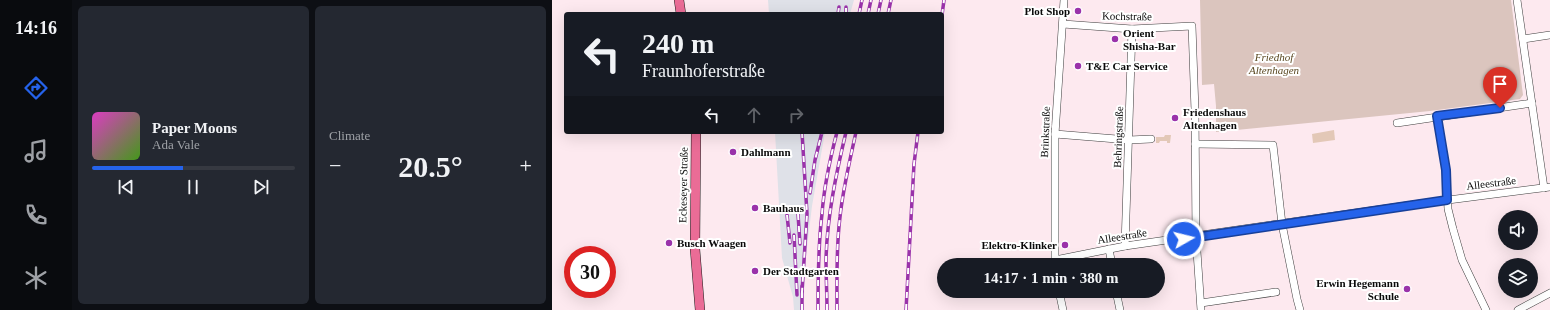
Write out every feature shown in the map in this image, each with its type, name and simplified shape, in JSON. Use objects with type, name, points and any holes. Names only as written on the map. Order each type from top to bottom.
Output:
[{"type":"main road","points":[[678,0],[681,12]]},
{"type":"main road","name":"Eckeseyer Straße","points":[[696,134],[695,249],[700,310]]},
{"type":"street","name":"Brinkstraße","points":[[1055,258],[1055,134],[1064,0]]},
{"type":"street","points":[[1517,0],[1532,103],[1547,187]]},
{"type":"street","name":"Kochstraße","points":[[1063,24],[1132,29],[1192,26],[1195,144]]},
{"type":"street","name":"Behringstraße","points":[[1125,246],[1132,29]]},
{"type":"street","points":[[1523,39],[1550,35]]},
{"type":"street","points":[[1397,123],[1532,103]]},
{"type":"street","points":[[1437,116],[1446,170],[1447,200],[1452,230],[1462,260],[1486,310]]},
{"type":"street","points":[[1055,134],[1129,140],[1151,139]]},
{"type":"street","points":[[1276,292],[1201,306],[1196,237],[1195,144],[1273,145],[1282,224],[1300,310]]},
{"type":"street","name":"Alleestraße","points":[[1074,258],[1125,246],[1547,187]]},
{"type":"street","points":[[1109,249],[1111,258]]},
{"type":"street","points":[[1518,310],[1550,293]]},
{"type":"street","points":[[1060,298],[1063,310]]},
{"type":"street","points":[[1117,298],[1120,310]]},
{"type":"shaded area","points":[[768,0],[854,0],[851,12],[769,12]]},
{"type":"shaded area","points":[[1334,130],[1335,140],[1313,143],[1312,134]]},
{"type":"shaded area","points":[[775,134],[825,134],[812,206],[806,256],[803,310],[794,310],[793,297],[782,258]]},
{"type":"shaded area","points":[[1165,135],[1171,135],[1170,143],[1167,143],[1167,141],[1160,141],[1159,143],[1156,143],[1156,137],[1164,137]]},
{"type":"green space","name":"Friedhof Altenhagen","points":[[1200,0],[1511,0],[1523,95],[1520,99],[1430,111],[1216,132],[1214,84],[1202,85]]},
{"type":"railway","points":[[859,12],[862,0]]},
{"type":"railway","points":[[868,12],[871,0]]},
{"type":"railway","points":[[878,12],[881,0]]},
{"type":"railway","points":[[888,12],[891,0]]},
{"type":"railway","points":[[942,12],[944,0]]},
{"type":"railway","points":[[838,12],[839,7]]},
{"type":"railway","points":[[846,7],[846,12]]},
{"type":"railway","points":[[802,134],[807,214],[802,292]]},
{"type":"railway","points":[[810,193],[815,160],[822,134]]},
{"type":"railway","points":[[818,310],[819,250],[823,204],[836,134]]},
{"type":"railway","points":[[827,310],[826,260],[828,228],[846,134]]},
{"type":"railway","points":[[837,310],[837,264],[841,206],[856,134]]},
{"type":"railway","points":[[906,310],[914,164],[918,134]]},
{"type":"railway","points":[[798,214],[800,244]]},
{"type":"railway","points":[[787,215],[790,243]]},
{"type":"railway","points":[[794,235],[797,295]]},
{"type":"railway","points":[[802,286],[802,310]]},
{"type":"place","name":"Plot Shop","points":[[1078,11]]},
{"type":"place","name":"Orient Shisha-Bar","points":[[1115,39]]},
{"type":"place","name":"T&E Car Service","points":[[1078,66]]},
{"type":"place","name":"Friedenshaus Altenhagen","points":[[1175,118]]},
{"type":"place","name":"Dahlmann","points":[[733,152]]},
{"type":"place","name":"Bauhaus","points":[[755,208]]},
{"type":"place","name":"Busch Waagen","points":[[669,243]]},
{"type":"place","name":"Elektro-Klinker","points":[[1065,245]]},
{"type":"place","name":"Der Stadtgarten","points":[[755,271]]},
{"type":"place","name":"Erwin Hegemann Schule","points":[[1407,289]]},
{"type":"route","points":[[1184,239],[1447,200],[1446,170],[1437,116],[1500,108]]}]
